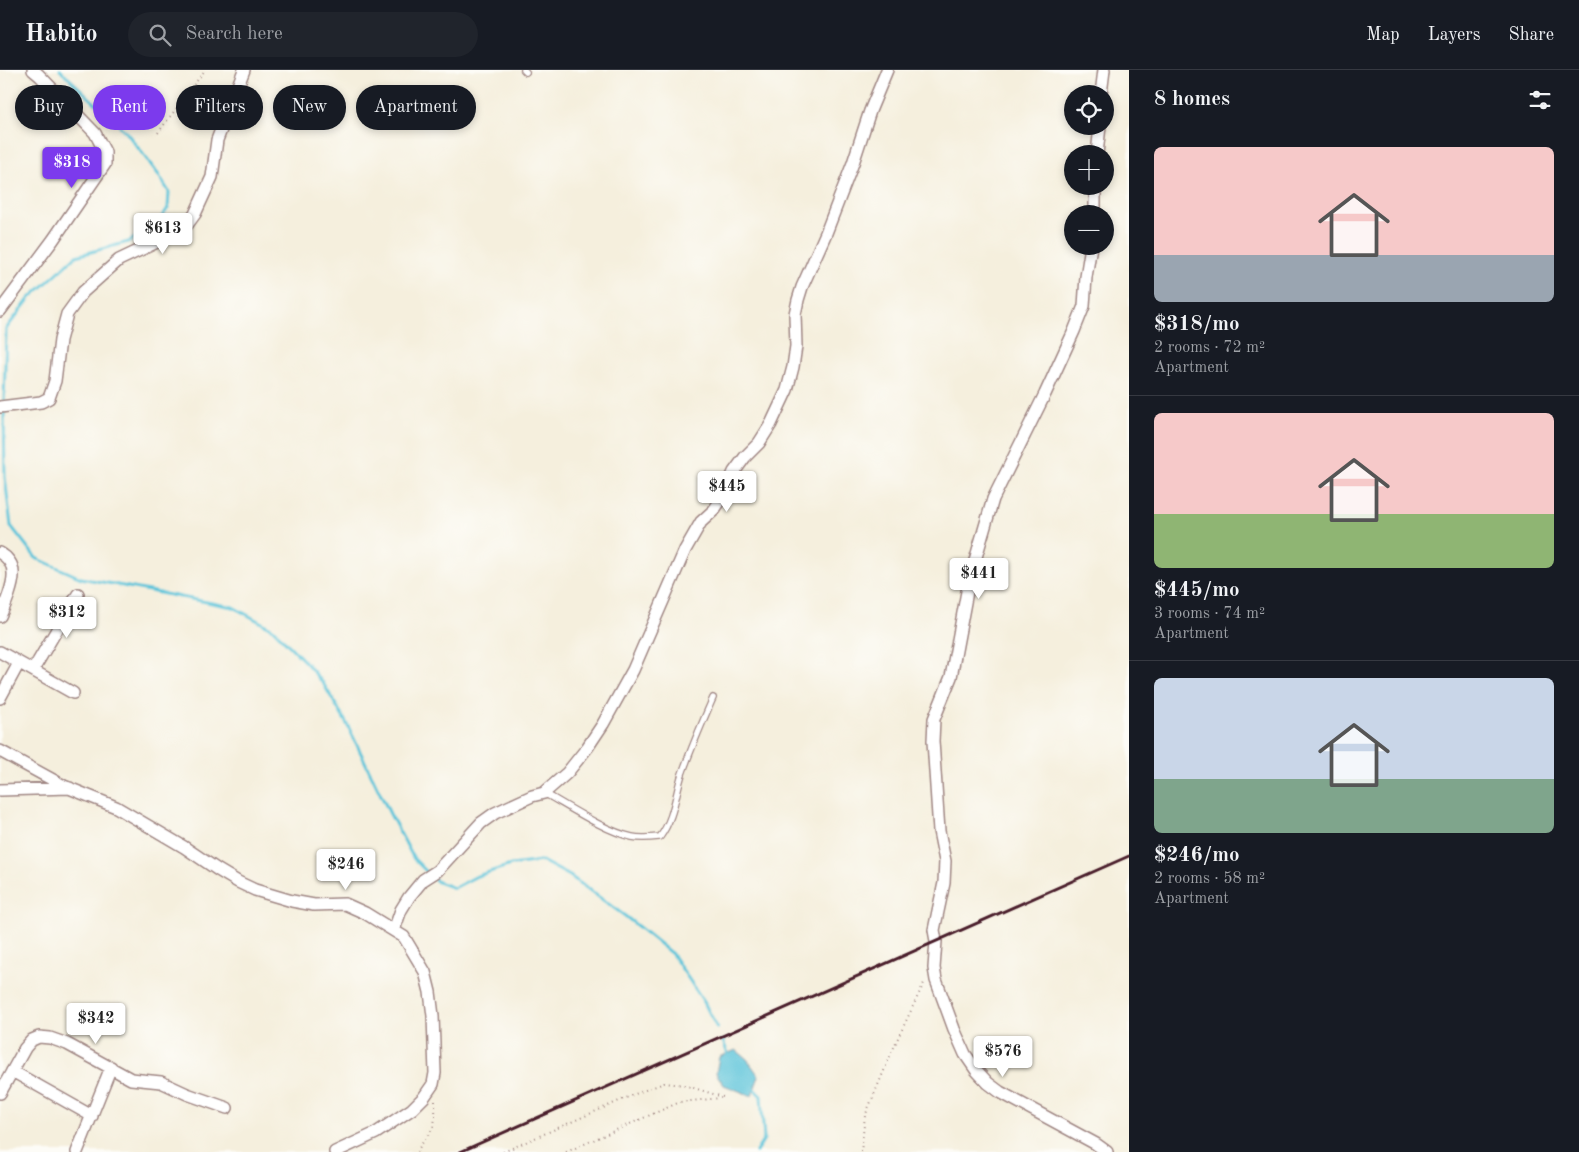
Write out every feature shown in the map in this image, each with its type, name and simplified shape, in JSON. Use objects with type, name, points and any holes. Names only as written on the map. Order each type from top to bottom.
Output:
[{"type":"street","points":[[0,311],[53,240],[105,164],[105,152],[94,133],[39,74],[33,70]]},
{"type":"street","points":[[0,406],[41,402],[49,398],[55,381],[60,340],[67,314],[83,292],[119,260],[176,233],[195,214],[212,177],[217,140],[244,70]]},
{"type":"street","points":[[394,930],[401,910],[409,897],[423,880],[437,871],[481,823],[495,813],[544,793],[567,773],[604,724],[633,670],[685,550],[701,522],[719,503],[734,472],[759,443],[771,424],[787,390],[796,346],[795,314],[802,287],[826,233],[853,163],[870,111],[887,70]]},
{"type":"street","points":[[1102,85],[1104,70]]},
{"type":"street","points":[[1090,255],[1084,306],[1045,394],[993,499],[969,582],[950,676],[934,719],[934,764],[939,831],[946,861],[944,883],[934,930],[936,942],[934,968],[936,980],[954,1029],[976,1070],[988,1083],[1000,1092],[1096,1144],[1107,1152]]},
{"type":"street","points":[[0,553],[6,556],[13,573],[10,589],[0,616]]},
{"type":"street","points":[[33,670],[78,594]]},
{"type":"street","points":[[0,652],[73,693]]},
{"type":"street","points":[[0,698],[19,662]]},
{"type":"street","points":[[0,752],[71,788],[116,807],[184,847],[238,882],[255,890],[292,901],[314,905],[345,904],[404,937],[425,972],[430,992],[434,1035],[435,1073],[433,1084],[412,1109],[376,1133],[335,1152]]},
{"type":"street","points":[[0,790],[71,788]]},
{"type":"street","points":[[0,1093],[25,1048],[32,1040],[39,1036],[67,1044],[131,1079],[161,1082],[227,1108]]},
{"type":"street","points":[[77,1152],[111,1067]]},
{"type":"street","points":[[12,1071],[92,1116]]},
{"type":"lane","points":[[544,793],[614,831],[633,837],[649,838],[660,836],[673,812],[682,776],[712,698]]},
{"type":"path","points":[[158,133],[205,70]]},
{"type":"path","points":[[860,1152],[865,1116],[878,1083],[922,987],[934,968]]},
{"type":"path","points":[[503,1152],[664,1083],[684,1086],[722,1098],[680,1102],[566,1152]]},
{"type":"path","points":[[416,1152],[421,1142],[433,1128],[436,1115],[433,1084]]},
{"type":"water","points":[[736,1050],[747,1059],[759,1076],[752,1096],[724,1085],[716,1073],[719,1057]]},
{"type":"waterway","points":[[4,404],[6,329],[30,298],[76,256],[128,242],[156,225],[168,208],[169,192],[158,174],[126,132],[60,70]]},
{"type":"waterway","points":[[4,410],[5,477],[11,526],[36,558],[81,578],[233,607],[273,629],[323,683],[347,724],[414,859],[428,873]]},
{"type":"waterway","points":[[433,878],[454,888],[477,876],[511,865],[542,861],[570,876],[625,916],[672,954],[704,1002],[717,1028]]},
{"type":"waterway","points":[[723,1041],[729,1057]]},
{"type":"waterway","points":[[753,1088],[761,1096],[764,1139],[756,1152]]},
{"type":"railway","points":[[460,1152],[1129,856]]}]
